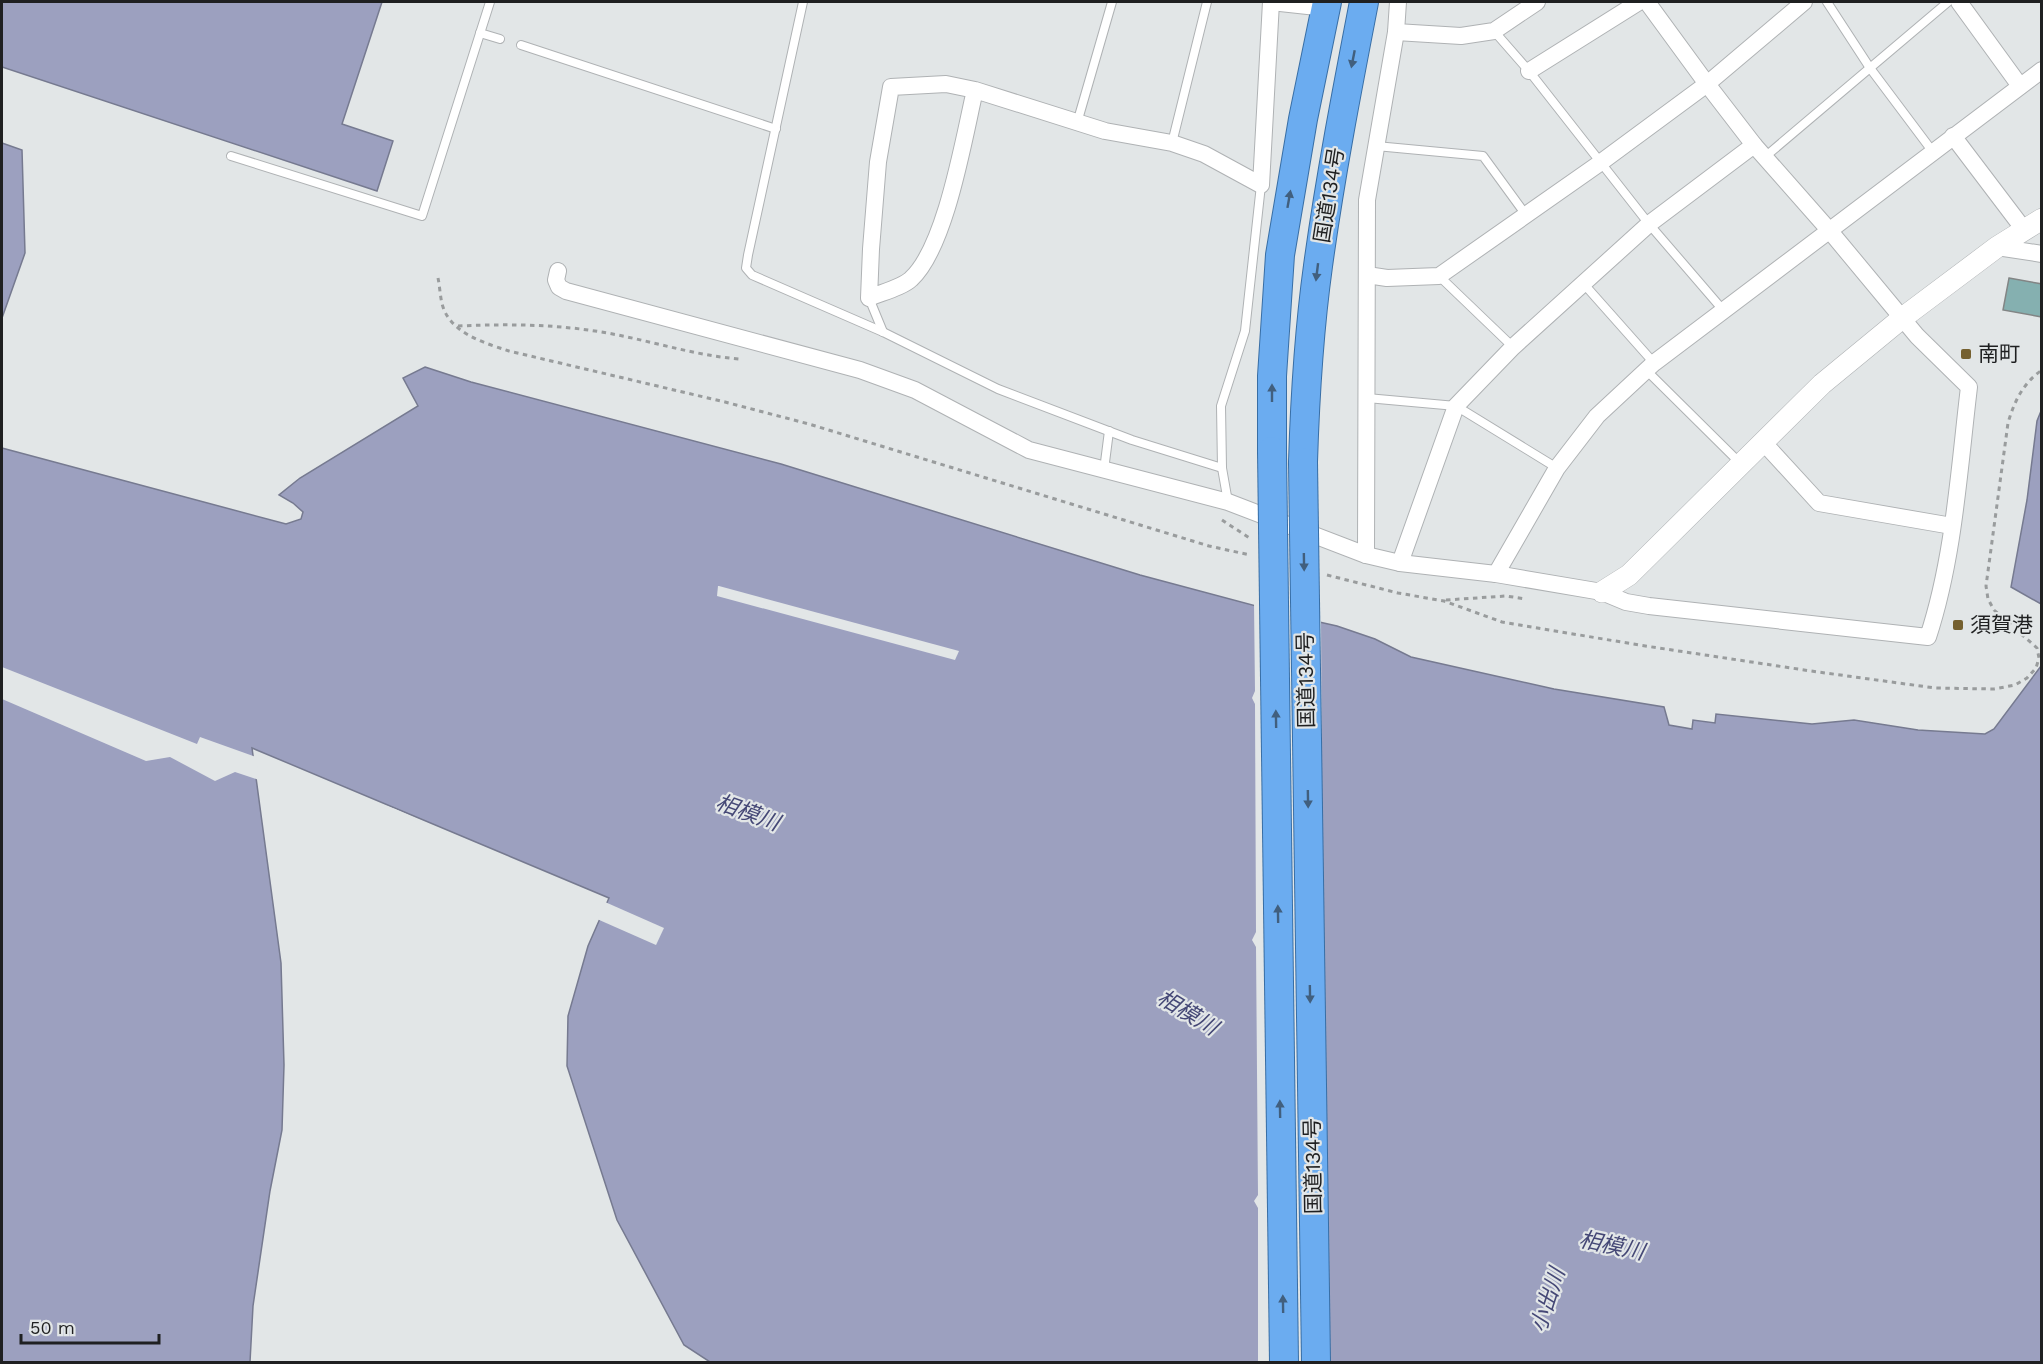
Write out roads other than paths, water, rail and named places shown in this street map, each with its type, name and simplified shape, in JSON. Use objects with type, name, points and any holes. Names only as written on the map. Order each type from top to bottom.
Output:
[{"type":"highway","name":"国道134号","points":[[1316,1362],[1303,462],[1306,385],[1317,268],[1337,142],[1364,2]]},
{"type":"highway","name":"国道134号","points":[[1284,1362],[1272,376],[1280,255],[1299,140],[1326,5]]},
{"type":"street","points":[[975,90],[952,193],[931,251],[911,280],[869,298],[878,162],[891,87],[946,84],[975,90],[1105,131],[1172,143],[1204,154],[1261,184],[1271,2],[1326,5]]},
{"type":"street","points":[[1366,555],[1367,200],[1396,32],[1398,2]]},
{"type":"street","points":[[1396,32],[1461,36],[1494,31],[1537,2]]},
{"type":"street","points":[[1529,71],[1639,2]]},
{"type":"street","points":[[558,271],[556,280],[559,287],[566,291],[860,370],[915,390],[1029,450],[1228,502],[1366,555],[1400,563],[1497,573],[1602,592],[1626,602],[1649,606],[1928,638],[1936,615],[1952,526],[1969,387],[1902,319],[1760,150],[1707,84],[1647,2]]},
{"type":"street","points":[[1367,275],[1388,278],[1439,276],[1600,163],[1707,84],[1803,2]]},
{"type":"street","points":[[1959,2],[2020,86]]},
{"type":"street","points":[[1497,573],[1557,468],[1597,416],[1650,366],[2042,70]]},
{"type":"street","points":[[1602,592],[1629,575],[1822,384],[1902,319],[1997,247],[2033,225],[1953,136]]},
{"type":"street","points":[[1400,563],[1456,406],[1513,347],[1649,224],[1760,150]]},
{"type":"street","points":[[1997,247],[2042,254]]},
{"type":"street","points":[[1764,443],[1819,503],[1952,526]]},
{"type":"lane","points":[[231,156],[422,216],[490,2]]},
{"type":"lane","points":[[803,2],[746,268],[752,276],[883,332],[998,389],[1109,431],[1222,468]]},
{"type":"lane","points":[[1077,123],[1112,2]]},
{"type":"lane","points":[[1172,143],[1207,2]]},
{"type":"lane","points":[[1827,2],[1870,68],[1933,152]]},
{"type":"lane","points":[[1760,150],[1870,68],[1948,2]]},
{"type":"lane","points":[[1494,31],[1529,71],[1649,224],[1723,310]]},
{"type":"lane","points":[[480,33],[500,39]]},
{"type":"lane","points":[[521,45],[776,129]]},
{"type":"lane","points":[[1376,146],[1483,156],[1526,215]]},
{"type":"lane","points":[[1228,502],[1222,468],[1221,406],[1245,331],[1261,184]]},
{"type":"lane","points":[[1439,276],[1513,347]]},
{"type":"lane","points":[[1583,283],[1650,366],[1741,464]]},
{"type":"lane","points":[[869,298],[883,332]]},
{"type":"lane","points":[[1367,398],[1456,406],[1557,468]]},
{"type":"lane","points":[[1104,470],[1109,431]]},
{"type":"water","points":[[2,2],[382,2],[342,124],[393,141],[377,191],[2,67]]},
{"type":"water","points":[[2,143],[22,150],[25,253],[2,318]]},
{"type":"water","points":[[425,367],[471,382],[781,464],[1140,575],[1337,626],[1375,639],[1411,657],[1554,689],[1664,707],[1669,725],[1692,729],[1693,720],[1715,723],[1716,714],[1812,724],[1854,720],[1918,730],[1985,734],[1994,729],[2041,666],[2041,1362],[710,1362],[684,1345],[617,1220],[567,1066],[568,1016],[588,946],[609,898],[252,748],[281,963],[284,1065],[282,1130],[270,1191],[253,1306],[250,1362],[2,1362],[2,448],[286,524],[301,519],[303,512],[279,495],[300,478],[418,406],[403,378]]},
{"type":"water","points":[[2041,411],[2042,604],[2011,587],[2027,500],[2037,421]]},
{"type":"place","name":"南町","points":[[1966,354]]},
{"type":"place","name":"須賀港","points":[[1958,625]]},
{"type":"water label","name":"相模川","points":[[748,812]]},
{"type":"water label","name":"相模川","points":[[1188,1012]]},
{"type":"water label","name":"相模川","points":[[1612,1245]]},
{"type":"water label","name":"小出川","points":[[1547,1300]]}]
